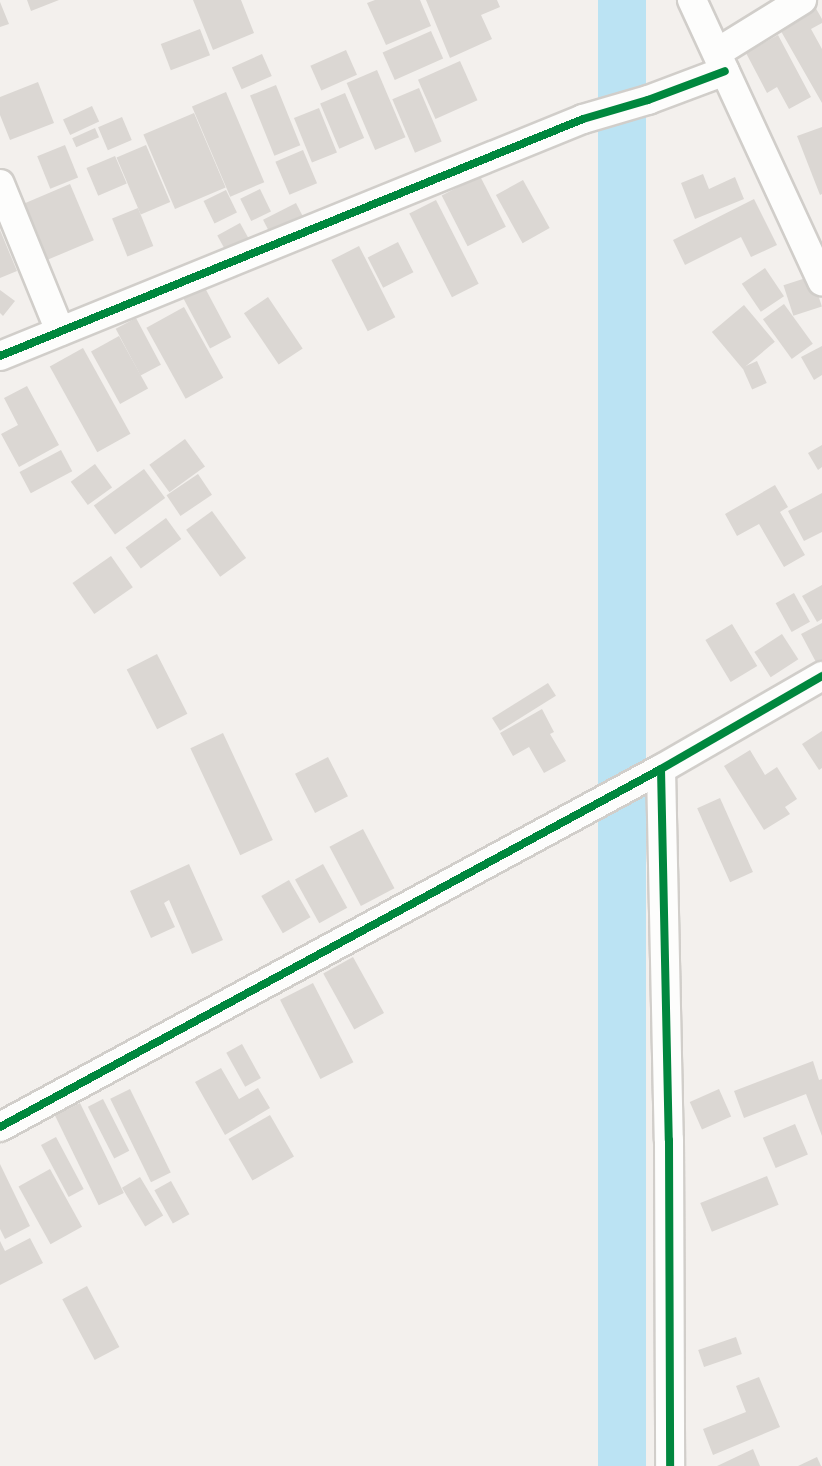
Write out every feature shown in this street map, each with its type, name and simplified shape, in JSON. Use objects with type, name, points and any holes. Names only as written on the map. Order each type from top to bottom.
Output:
[{"type":"street","points":[[692,0],[822,281]]},
{"type":"street","points":[[0,356],[583,119],[648,100],[721,61],[802,0]]},
{"type":"street","points":[[0,184],[60,331]]},
{"type":"street","points":[[0,1127],[658,770],[822,676]]},
{"type":"street","points":[[658,770],[669,1140],[670,1466]]},
{"type":"building","points":[[27,0],[59,0],[31,11]]},
{"type":"building","points":[[193,0],[241,0],[254,33],[213,50]]},
{"type":"building","points":[[375,0],[420,0],[431,26],[386,45],[367,3]]},
{"type":"building","points":[[426,0],[497,0],[500,7],[481,15],[492,39],[450,58]]},
{"type":"building","points":[[0,2],[9,24],[0,27]]},
{"type":"building","points":[[814,5],[822,19],[822,23],[811,29],[822,49],[822,103],[778,26]]},
{"type":"building","points":[[200,29],[210,55],[171,70],[161,44]]},
{"type":"building","points":[[431,31],[443,58],[395,80],[383,53]]},
{"type":"building","points":[[778,35],[811,97],[789,109],[777,87],[767,93],[746,53]]},
{"type":"building","points":[[346,50],[357,75],[321,91],[310,66]]},
{"type":"building","points":[[262,54],[272,76],[242,89],[232,67]]},
{"type":"building","points":[[460,61],[477,100],[435,119],[418,80]]},
{"type":"building","points":[[377,70],[406,137],[375,150],[347,83]]},
{"type":"building","points":[[38,82],[54,123],[10,140],[0,115],[0,97]]},
{"type":"building","points":[[276,85],[300,145],[274,156],[250,95]]},
{"type":"building","points":[[419,88],[442,141],[415,153],[392,99]]},
{"type":"building","points":[[226,92],[264,182],[230,197],[192,106]]},
{"type":"building","points":[[345,93],[364,138],[339,149],[320,104]]},
{"type":"building","points":[[92,106],[99,121],[70,135],[63,120]]},
{"type":"building","points":[[319,108],[337,153],[312,163],[294,118]]},
{"type":"building","points":[[194,113],[226,188],[175,209],[143,134]]},
{"type":"building","points":[[122,117],[132,140],[108,150],[98,127]]},
{"type":"building","points":[[822,127],[822,194],[820,195],[797,136]]},
{"type":"building","points":[[95,128],[99,137],[76,147],[72,138]]},
{"type":"building","points":[[65,145],[78,177],[50,189],[37,156]]},
{"type":"building","points":[[146,145],[170,202],[141,215],[117,158]]},
{"type":"building","points":[[303,150],[317,183],[289,195],[275,162]]},
{"type":"building","points":[[115,156],[127,184],[98,196],[86,168]]},
{"type":"building","points":[[703,174],[709,189],[735,177],[744,199],[695,219],[681,183]]},
{"type":"building","points":[[480,176],[506,227],[468,246],[442,196]]},
{"type":"building","points":[[523,180],[550,228],[523,243],[496,195]]},
{"type":"building","points":[[70,184],[94,240],[40,263],[17,207]]},
{"type":"building","points":[[260,189],[271,211],[251,221],[240,199]]},
{"type":"building","points":[[226,190],[237,212],[214,223],[204,201]]},
{"type":"building","points":[[754,199],[777,245],[751,257],[741,237],[685,265],[673,240]]},
{"type":"building","points":[[436,200],[479,284],[452,297],[409,214]]},
{"type":"building","points":[[296,203],[304,219],[271,236],[263,220]]},
{"type":"building","points":[[138,208],[153,246],[127,257],[112,218]]},
{"type":"building","points":[[240,223],[252,245],[229,257],[217,236]]},
{"type":"building","points":[[0,230],[17,271],[0,278]]},
{"type":"building","points":[[398,242],[413,272],[383,288],[368,257]]},
{"type":"building","points":[[359,246],[395,317],[368,331],[331,260]]},
{"type":"building","points":[[765,268],[784,296],[761,312],[742,284]]},
{"type":"building","points":[[812,276],[822,306],[793,316],[783,285]]},
{"type":"building","points":[[204,286],[231,337],[210,348],[183,297]]},
{"type":"building","points":[[0,290],[15,301],[3,316],[0,313]]},
{"type":"building","points":[[268,297],[303,348],[279,365],[244,313]]},
{"type":"building","points":[[784,304],[813,344],[792,359],[763,319]]},
{"type":"building","points":[[744,305],[775,342],[743,369],[712,332]]},
{"type":"building","points":[[184,307],[223,378],[186,399],[146,328]]},
{"type":"building","points":[[136,318],[161,365],[141,376],[116,329]]},
{"type":"building","points":[[119,336],[148,388],[120,404],[91,352]]},
{"type":"building","points":[[822,346],[822,375],[814,380],[801,357]]},
{"type":"building","points":[[83,348],[131,434],[97,452],[50,366]]},
{"type":"building","points":[[757,361],[767,383],[752,389],[742,368]]},
{"type":"building","points":[[27,386],[59,445],[19,467],[1,434],[18,425],[4,398]]},
{"type":"building","points":[[185,439],[205,467],[169,492],[149,465]]},
{"type":"building","points":[[822,445],[822,467],[818,470],[808,453]]},
{"type":"building","points":[[61,450],[72,471],[31,493],[20,472]]},
{"type":"building","points":[[95,464],[112,487],[88,505],[71,482]]},
{"type":"building","points":[[144,469],[165,498],[115,535],[94,505]]},
{"type":"building","points":[[198,474],[212,495],[180,516],[166,495]]},
{"type":"building","points":[[775,485],[788,507],[780,512],[805,555],[784,567],[759,524],[737,536],[725,514]]},
{"type":"building","points":[[822,493],[822,532],[804,541],[788,511]]},
{"type":"building","points":[[212,511],[246,558],[220,577],[186,530]]},
{"type":"building","points":[[166,518],[181,539],[141,568],[126,547]]},
{"type":"building","points":[[111,556],[133,587],[94,614],[72,583]]},
{"type":"building","points":[[822,585],[822,619],[817,622],[802,596]]},
{"type":"building","points":[[794,593],[810,622],[792,632],[776,603]]},
{"type":"building","points":[[822,623],[822,661],[817,664],[801,634]]},
{"type":"building","points":[[732,624],[757,666],[731,682],[705,640]]},
{"type":"building","points":[[782,634],[798,659],[771,677],[754,652]]},
{"type":"building","points":[[157,654],[187,714],[157,729],[127,669]]},
{"type":"building","points":[[548,683],[556,696],[500,731],[492,718]]},
{"type":"building","points":[[542,709],[554,732],[550,734],[566,761],[544,773],[529,747],[513,756],[500,733]]},
{"type":"building","points":[[822,731],[822,768],[819,770],[802,744]]},
{"type":"building","points":[[223,733],[273,840],[240,855],[190,748]]},
{"type":"building","points":[[750,750],[765,775],[777,767],[797,799],[785,807],[790,814],[764,830],[724,766]]},
{"type":"building","points":[[328,757],[348,796],[315,813],[295,774]]},
{"type":"building","points":[[720,798],[753,872],[730,882],[697,808]]},
{"type":"building","points":[[363,829],[394,888],[361,906],[329,847]]},
{"type":"building","points":[[189,864],[223,940],[192,954],[169,900],[164,903],[175,927],[151,938],[130,891]]},
{"type":"building","points":[[323,864],[347,908],[319,923],[295,880]]},
{"type":"building","points":[[289,880],[310,917],[283,933],[261,896]]},
{"type":"building","points":[[353,957],[384,1013],[354,1029],[323,973]]},
{"type":"building","points":[[313,983],[353,1062],[320,1079],[280,1000]]},
{"type":"building","points":[[242,1044],[261,1078],[245,1087],[226,1053]]},
{"type":"building","points":[[813,1061],[819,1080],[822,1079],[822,1136],[806,1094],[744,1118],[734,1091]]},
{"type":"building","points":[[221,1068],[239,1099],[258,1088],[270,1108],[225,1135],[195,1082]]},
{"type":"building","points":[[130,1089],[171,1173],[151,1182],[110,1099]]},
{"type":"building","points":[[719,1089],[731,1116],[702,1129],[690,1102]]},
{"type":"building","points":[[103,1099],[129,1151],[114,1158],[88,1107]]},
{"type":"building","points":[[80,1103],[124,1193],[99,1205],[55,1115]]},
{"type":"building","points":[[270,1115],[294,1157],[252,1181],[228,1139]]},
{"type":"building","points":[[795,1124],[808,1154],[776,1168],[763,1138]]},
{"type":"building","points":[[56,1137],[84,1189],[69,1197],[41,1145]]},
{"type":"building","points":[[0,1164],[30,1226],[5,1239],[0,1229]]},
{"type":"building","points":[[50,1169],[82,1227],[51,1244],[19,1186]]},
{"type":"building","points":[[767,1176],[779,1205],[712,1232],[700,1203]]},
{"type":"building","points":[[140,1177],[163,1216],[145,1226],[122,1188]]},
{"type":"building","points":[[171,1181],[189,1214],[173,1223],[154,1190]]},
{"type":"building","points":[[30,1238],[43,1263],[0,1285],[0,1241],[5,1251]]},
{"type":"building","points":[[87,1286],[119,1347],[95,1360],[62,1299]]},
{"type":"building","points":[[736,1337],[742,1354],[704,1367],[698,1350]]},
{"type":"building","points":[[759,1377],[780,1427],[713,1455],[703,1429],[746,1412],[736,1386]]},
{"type":"building","points":[[753,1449],[760,1466],[717,1466]]},
{"type":"building","points":[[817,1457],[821,1466],[798,1466]]},
{"type":"waterway","points":[[622,0],[622,1466]]},
{"type":"cycle path","points":[[0,356],[583,119],[648,100],[725,71]]},
{"type":"cycle path","points":[[0,1127],[661,769],[822,676]]},
{"type":"cycle path","points":[[661,769],[669,1140],[670,1466]]}]
